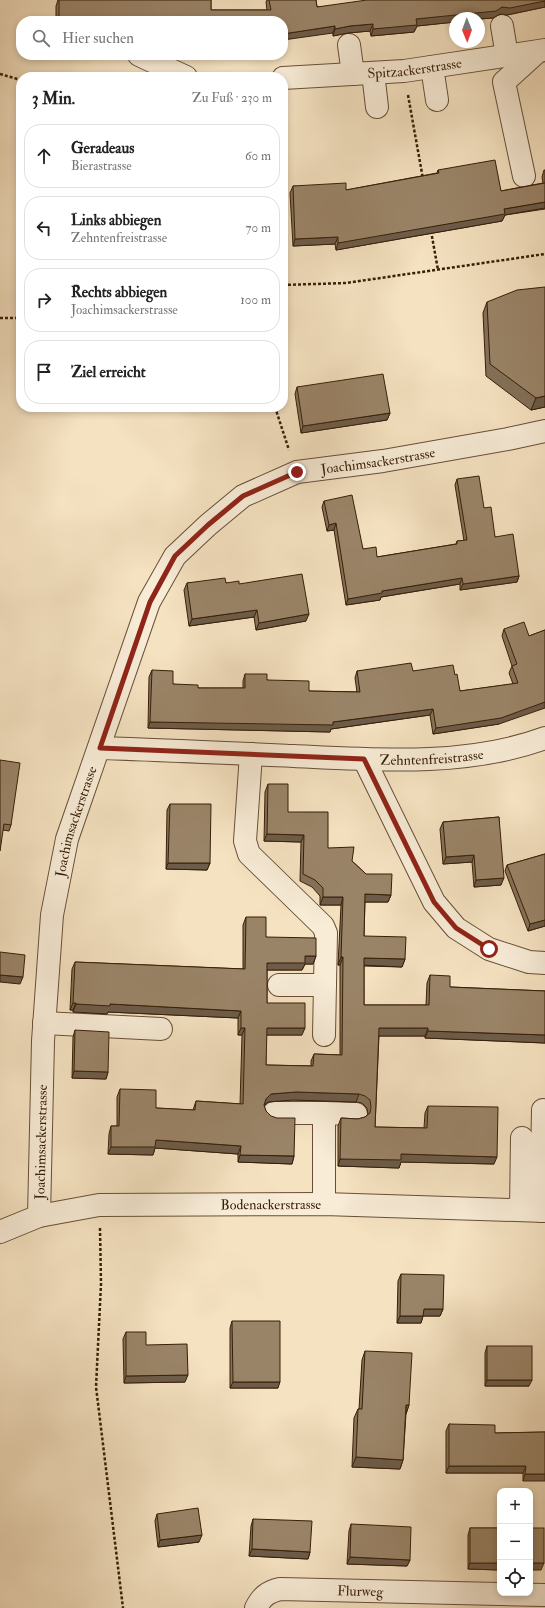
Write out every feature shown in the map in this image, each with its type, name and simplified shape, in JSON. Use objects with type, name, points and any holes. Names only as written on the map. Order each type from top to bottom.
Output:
[{"type":"street","points":[[502,26],[507,56]]},
{"type":"street","points":[[349,45],[363,73],[377,107]]},
{"type":"street","points":[[524,176],[504,82],[541,51]]},
{"type":"street","name":"Spitzackerstrasse","points":[[288,78],[404,71],[541,51]]},
{"type":"street","points":[[150,60],[175,72]]},
{"type":"street","points":[[432,67],[437,100]]},
{"type":"street","name":"Joachimsackerstrasse","points":[[39,1216],[44,1023],[52,915],[68,839],[150,602],[175,556],[208,525],[243,496],[297,472],[382,460],[508,439],[545,431]]},
{"type":"street","name":"Zehntenfreistrasse","points":[[100,748],[364,759],[464,757],[523,746],[545,738]]},
{"type":"street","points":[[251,754],[245,841],[249,854],[323,926],[326,933],[324,1035]]},
{"type":"street","points":[[364,759],[434,902],[456,928],[489,949],[529,962],[545,963]]},
{"type":"street","points":[[279,985],[325,985]]},
{"type":"street","points":[[44,1023],[161,1029]]},
{"type":"street","points":[[535,1210],[543,1110]]},
{"type":"street","points":[[274,1113],[356,1114]]},
{"type":"street","points":[[324,1113],[324,1204]]},
{"type":"street","points":[[522,1138],[535,1210]]},
{"type":"street","name":"Bodenackerstrasse","points":[[0,1232],[39,1216],[99,1205],[324,1204],[535,1210]]},
{"type":"street","name":"Flurweg","points":[[256,1608],[262,1597],[269,1591],[280,1589],[545,1595]]},
{"type":"path","points":[[404,71],[424,186]]},
{"type":"path","points":[[0,74],[16,79]]},
{"type":"path","points":[[430,224],[438,270]]},
{"type":"path","points":[[288,286],[346,283],[545,254]]},
{"type":"path","points":[[0,318],[16,318]]},
{"type":"path","points":[[277,412],[297,472]]},
{"type":"path","points":[[93,1229],[100,1227],[101,1284],[96,1386],[123,1608]]},
{"type":"building","points":[[59,0],[211,0],[211,10],[271,10],[269,0],[316,0],[317,7],[367,0],[545,0],[510,8],[502,7],[496,11],[449,12],[449,16],[416,19],[417,25],[373,29],[373,24],[335,29],[335,26],[288,33],[288,16],[59,16]]},
{"type":"building","points":[[495,160],[501,191],[545,183],[545,202],[504,209],[505,214],[338,243],[338,237],[295,239],[293,186],[346,183],[346,190],[439,173],[438,170]]},
{"type":"building","points":[[545,287],[545,396],[536,398],[490,364],[487,302],[517,290]]},
{"type":"building","points":[[383,374],[390,413],[303,426],[297,387]]},
{"type":"building","points":[[479,476],[484,508],[491,507],[495,537],[513,534],[519,576],[463,584],[462,578],[382,591],[382,593],[348,599],[336,523],[329,525],[324,501],[352,495],[363,549],[376,547],[377,557],[457,544],[457,541],[467,540],[457,479]]},
{"type":"building","points":[[302,574],[309,614],[259,623],[257,610],[192,619],[187,583],[225,578],[226,583],[239,581],[239,584]]},
{"type":"building","points":[[524,622],[529,636],[545,630],[545,702],[501,718],[436,728],[433,709],[333,722],[333,725],[150,722],[152,670],[173,671],[173,684],[198,685],[198,688],[245,688],[245,674],[267,674],[267,680],[309,681],[309,691],[360,692],[357,671],[411,663],[413,671],[453,665],[455,675],[457,674],[460,691],[518,683],[512,666],[517,664],[504,629]]},
{"type":"building","points":[[0,760],[20,763],[11,825],[4,824],[0,851]]},
{"type":"building","points":[[268,784],[288,784],[288,812],[328,812],[328,848],[354,847],[352,861],[366,874],[392,874],[391,895],[365,894],[364,936],[406,937],[405,959],[364,958],[364,1005],[429,1005],[430,975],[450,976],[450,987],[545,991],[545,1035],[428,1031],[428,1028],[379,1028],[375,1127],[427,1128],[428,1106],[498,1107],[497,1157],[401,1154],[401,1160],[340,1159],[341,1118],[358,1119],[365,1117],[370,1113],[370,1100],[359,1094],[296,1092],[271,1094],[266,1099],[264,1105],[266,1111],[271,1116],[277,1118],[295,1118],[294,1156],[240,1155],[241,1146],[156,1140],[155,1147],[111,1147],[111,1126],[119,1126],[120,1089],[156,1090],[156,1108],[195,1110],[196,1101],[243,1104],[245,1028],[241,1028],[241,1011],[110,1004],[110,1006],[73,1003],[75,962],[245,969],[246,917],[266,917],[266,937],[316,938],[316,956],[305,956],[305,963],[267,963],[267,1003],[305,1003],[305,1028],[267,1028],[266,1065],[313,1066],[314,1054],[342,1055],[343,957],[341,957],[343,897],[323,897],[323,888],[315,880],[303,874],[304,835],[267,834]]},
{"type":"building","points":[[170,804],[211,804],[210,863],[168,863]]},
{"type":"building","points":[[499,817],[504,878],[476,880],[474,855],[446,857],[443,822]]},
{"type":"building","points":[[545,854],[545,920],[530,924],[507,865]]},
{"type":"building","points":[[0,952],[25,955],[23,977],[0,975]]},
{"type":"building","points":[[75,1030],[109,1032],[108,1072],[74,1071]]},
{"type":"building","points":[[401,1274],[444,1275],[443,1309],[424,1309],[423,1316],[400,1316]]},
{"type":"building","points":[[232,1321],[280,1321],[280,1382],[233,1382]]},
{"type":"building","points":[[126,1332],[146,1332],[146,1345],[187,1344],[188,1375],[126,1376]]},
{"type":"building","points":[[487,1346],[532,1346],[532,1380],[487,1380]]},
{"type":"building","points":[[365,1351],[412,1353],[409,1405],[406,1405],[403,1460],[356,1457],[358,1409],[362,1409]]},
{"type":"building","points":[[449,1424],[495,1425],[495,1433],[545,1432],[545,1474],[525,1474],[526,1466],[449,1466]]},
{"type":"building","points":[[198,1508],[202,1535],[160,1540],[157,1514]]},
{"type":"building","points":[[253,1519],[312,1521],[310,1552],[252,1549]]},
{"type":"building","points":[[351,1524],[411,1527],[410,1560],[350,1557]]},
{"type":"building","points":[[470,1528],[497,1528],[497,1563],[470,1563]]},
{"type":"building","points":[[533,1528],[544,1528],[544,1563],[533,1563]]},
{"type":"route","points":[[297,472],[243,496],[208,525],[175,556],[150,602],[100,748],[364,759],[387,809],[434,902],[456,928],[489,949]]}]
